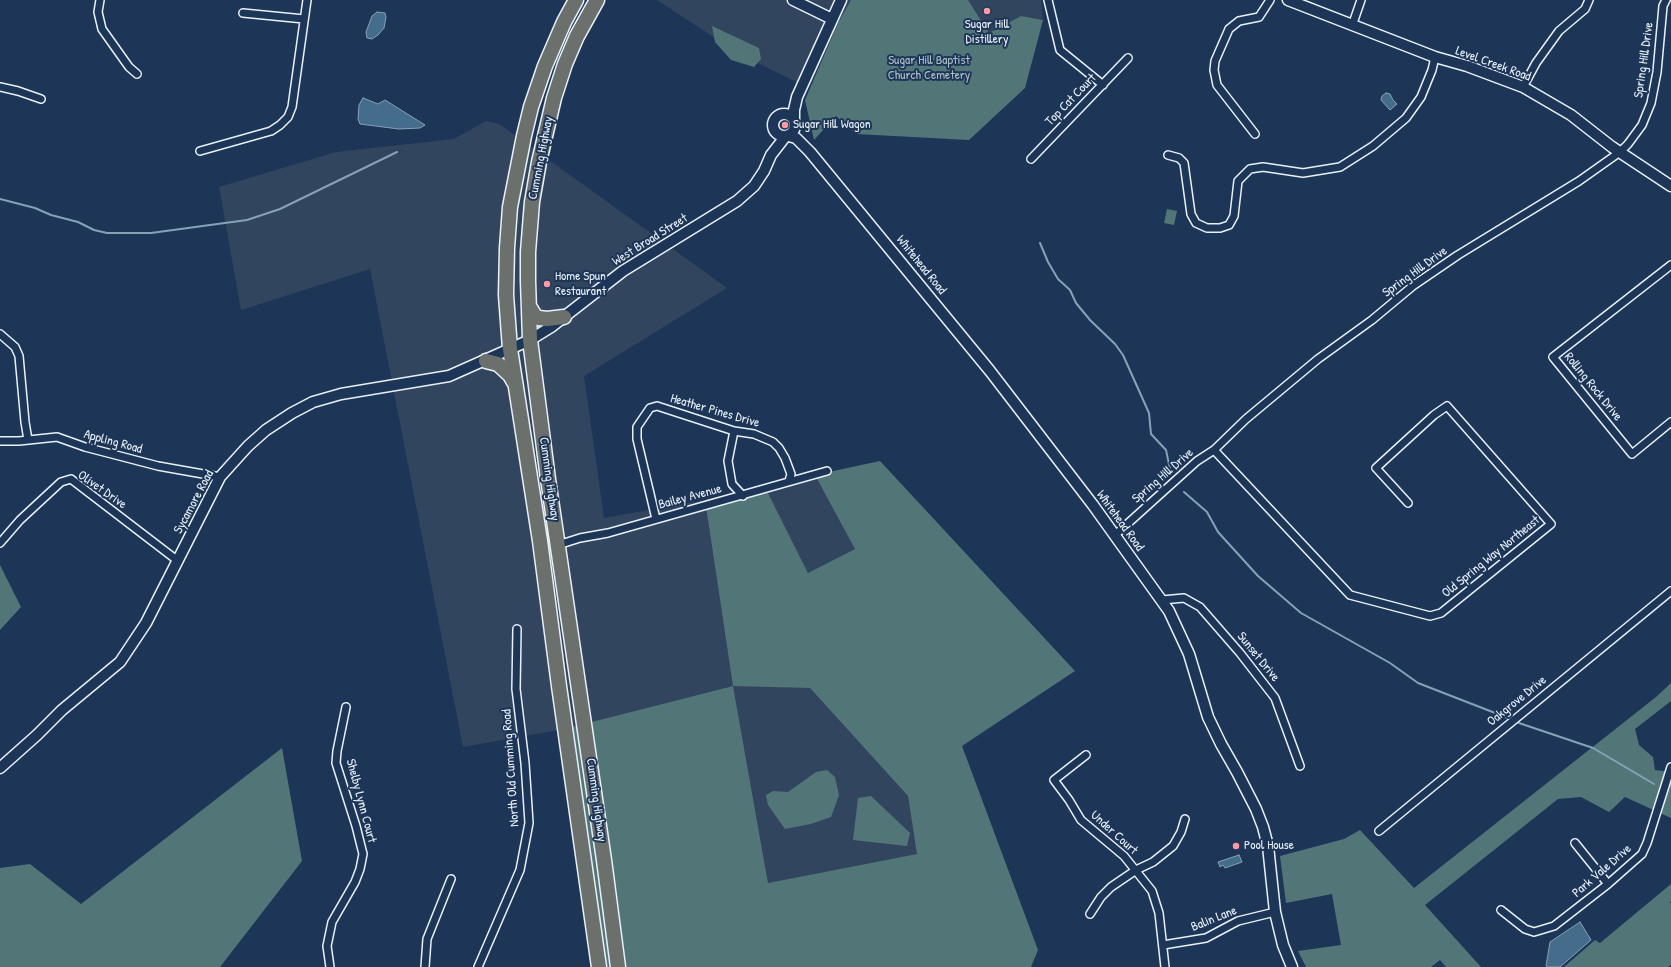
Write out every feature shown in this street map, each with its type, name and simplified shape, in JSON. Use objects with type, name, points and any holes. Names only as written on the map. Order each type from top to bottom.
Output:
[{"type":"highway","name":"Cumming Highway","points":[[576,0],[564,22],[545,66],[531,107],[510,207],[506,294],[510,349],[540,541],[599,967]]},
{"type":"highway","name":"Cumming Highway","points":[[597,0],[577,36],[565,64],[554,98],[539,162],[532,202],[528,252],[529,306],[530,340],[618,967]]},
{"type":"highway","points":[[529,306],[535,316],[540,318],[547,319],[564,317]]},
{"type":"highway","points":[[486,361],[498,364],[510,375],[516,385]]},
{"type":"street","points":[[100,0],[98,12],[102,29],[129,67],[137,74]]},
{"type":"street","points":[[200,151],[271,131],[288,117],[292,107],[307,0]]},
{"type":"street","points":[[793,0],[832,19]]},
{"type":"street","points":[[797,97],[773,122],[774,130],[778,135],[787,136],[794,131],[794,110],[797,97],[841,0]]},
{"type":"street","points":[[1048,0],[1060,50],[1104,85]]},
{"type":"street","points":[[1256,134],[1217,85],[1214,70],[1215,61],[1230,29],[1239,21],[1259,17],[1270,0]]},
{"type":"street","name":"Level Creek Road","points":[[1288,0],[1304,3],[1352,26],[1435,57],[1467,66],[1523,86],[1571,115],[1620,152],[1671,186]]},
{"type":"street","points":[[1352,26],[1361,0]]},
{"type":"street","points":[[1523,86],[1536,63],[1559,31],[1585,9],[1590,0]]},
{"type":"street","name":"Spring Hill Drive","points":[[1115,535],[1197,461],[1215,449],[1246,419],[1318,359],[1372,320],[1414,286],[1458,255],[1579,181],[1620,152],[1642,125],[1651,103],[1657,72],[1663,6],[1666,0]]},
{"type":"street","points":[[243,13],[304,19]]},
{"type":"street","points":[[1168,155],[1179,158],[1184,162],[1190,214],[1196,223],[1207,228],[1220,228],[1228,224],[1234,216],[1238,181],[1250,169],[1263,167],[1303,173],[1340,167],[1376,143],[1406,118],[1421,96],[1432,70],[1435,57]]},
{"type":"street","name":"Top Cat Court","points":[[1031,159],[1104,85],[1128,58]]},
{"type":"street","points":[[0,87],[18,91],[41,99]]},
{"type":"street","points":[[781,114],[789,114],[795,123]]},
{"type":"street","name":"Whitehead Road","points":[[795,123],[810,152]]},
{"type":"street","name":"West Broad Street","points":[[771,155],[774,130]]},
{"type":"street","name":"West Broad Street","points":[[510,349],[530,340],[564,317],[623,270],[737,201],[754,186],[764,171],[771,155],[787,136]]},
{"type":"street","name":"Whitehead Road","points":[[787,136],[796,138],[810,152],[990,370],[1115,535],[1162,600],[1180,632],[1189,654],[1208,717],[1256,810],[1263,828],[1269,854],[1275,912],[1283,945],[1292,967]]},
{"type":"street","name":"Rolling Rock Drive","points":[[1671,265],[1553,357],[1632,454],[1671,422]]},
{"type":"street","points":[[0,334],[15,347],[19,356],[28,440]]},
{"type":"street","name":"Sycamore Road","points":[[0,768],[62,710],[120,662],[146,623],[220,476],[248,446],[266,430],[292,413],[313,402],[341,394],[449,376],[486,361],[510,349]]},
{"type":"street","name":"Heather Pines Drive","points":[[656,518],[637,439],[637,427],[650,408],[657,406],[734,431],[754,434],[773,442],[785,458],[791,474],[789,481]]},
{"type":"street","name":"Old Spring Way Northeast","points":[[1215,449],[1350,595],[1430,616],[1441,613],[1550,524],[1447,406],[1434,415],[1376,468],[1408,504]]},
{"type":"street","points":[[734,431],[728,461],[732,484],[743,496]]},
{"type":"street","name":"Appling Road","points":[[0,440],[19,442],[57,437],[85,447],[158,466],[220,476]]},
{"type":"street","name":"Bailey Avenue","points":[[558,545],[580,538],[608,533],[656,518],[743,496],[789,481],[827,471]]},
{"type":"street","name":"Olivet Drive","points":[[0,543],[20,520],[61,482],[71,479],[178,561]]},
{"type":"street","name":"Oakgrove Drive","points":[[1379,831],[1671,591]]},
{"type":"street","name":"Sunset Drive","points":[[1162,600],[1184,598],[1200,607],[1240,653],[1275,698],[1300,766]]},
{"type":"street","name":"North Old Cumming Road","points":[[478,967],[520,870],[529,823],[525,763],[516,688],[517,629]]},
{"type":"street","name":"Shelby Lynn Court","points":[[330,967],[327,946],[332,922],[355,882],[360,869],[363,854],[356,826],[336,763],[346,707]]},
{"type":"street","name":"Under Court","points":[[1086,755],[1054,780],[1069,800],[1081,820],[1124,856],[1152,891],[1159,913],[1165,967]]},
{"type":"street","name":"Park Vale Drive","points":[[1501,910],[1525,929],[1534,932],[1554,926],[1608,884],[1642,854],[1647,843],[1671,767]]},
{"type":"street","points":[[1090,914],[1101,897],[1111,887],[1136,870],[1153,862],[1173,846],[1185,819]]},
{"type":"street","points":[[1575,843],[1608,884]]},
{"type":"street","points":[[425,967],[427,939],[451,879]]},
{"type":"street","name":"Balin Lane","points":[[1163,945],[1206,938],[1238,921],[1275,912]]},
{"type":"shaded area","points":[[657,0],[851,0],[838,23],[809,88],[741,55]]},
{"type":"shaded area","points":[[968,0],[1041,0],[1043,20],[1021,16],[989,33]]},
{"type":"shaded area","points":[[377,12],[385,13],[386,17],[384,28],[372,39],[367,38],[366,32],[372,16]]},
{"type":"shaded area","points":[[1386,93],[1390,94],[1397,104],[1390,110],[1381,100],[1382,96]]},
{"type":"shaded area","points":[[363,98],[378,104],[385,100],[425,125],[420,128],[399,129],[360,124],[358,119],[359,105]]},
{"type":"shaded area","points":[[486,121],[499,124],[727,288],[584,376],[604,518],[705,500],[733,685],[810,688],[908,796],[918,854],[768,883],[733,686],[564,729],[463,747],[370,269],[241,310],[219,187],[336,152],[454,139]]},
{"type":"shaded area","points":[[815,475],[856,549],[808,573],[765,487]]},
{"type":"shaded area","points":[[1239,855],[1242,862],[1225,868],[1223,865],[1220,867],[1218,862]]},
{"type":"shaded area","points":[[1580,922],[1591,940],[1560,967],[1546,966],[1550,942]]},
{"type":"green space","name":"Sugar Hill Baptist Church Cemetery","points":[[851,0],[968,0],[989,33],[1021,16],[1043,20],[1025,88],[969,140],[856,134],[836,116],[814,140],[805,100],[838,23]]},
{"type":"green space","points":[[712,26],[759,48],[761,59],[754,67],[731,60],[715,42]]},
{"type":"green space","points":[[1167,209],[1177,211],[1174,225],[1164,223]]},
{"type":"green space","points":[[880,461],[1075,671],[962,746],[1038,950],[1031,967],[597,967],[564,729],[733,686],[705,500],[765,487],[808,573],[855,549],[815,475]],"holes":[[[733,686],[810,688],[908,796],[917,854],[768,883]]]},
{"type":"green space","points":[[0,565],[21,607],[0,630]]},
{"type":"green space","points":[[1671,683],[1671,701],[1635,729],[1639,745],[1653,757],[1655,770],[1671,772],[1671,818],[1625,797],[1609,812],[1581,797],[1558,799],[1425,905],[1481,967],[1446,967],[1440,960],[1431,967],[1306,967],[1298,951],[1341,945],[1332,894],[1286,903],[1280,856],[1344,839],[1360,830],[1414,888],[1656,697]]},
{"type":"green space","points":[[282,748],[302,861],[220,967],[0,967],[0,868],[30,864],[81,904]]},
{"type":"green space","points":[[827,770],[835,777],[839,795],[831,817],[811,824],[785,829],[768,805],[766,795],[773,791],[788,792],[816,772]]},
{"type":"green space","points":[[871,796],[910,833],[907,846],[853,840],[858,798]]},
{"type":"green space","points":[[1671,884],[1671,965],[1668,967],[1564,967],[1595,940],[1600,943]]},
{"type":"waterway","points":[[0,199],[35,208],[51,215],[78,222],[94,230],[107,233],[151,233],[247,220],[280,209],[397,152]]},
{"type":"waterway","points":[[1040,243],[1048,262],[1058,279],[1070,290],[1076,303],[1090,320],[1115,344],[1123,355],[1149,413],[1151,434],[1166,450],[1171,474]]},
{"type":"waterway","points":[[1184,492],[1207,512],[1218,532],[1258,576],[1301,613],[1390,663],[1418,683],[1508,718]]},
{"type":"waterway","points":[[1519,723],[1593,748],[1654,784]]},
{"type":"place","name":"Sugar Hill Distillery","points":[[987,11]]},
{"type":"place","name":"Sugar Hill Wagon","points":[[785,125]]},
{"type":"place","name":"Home Spun Restaurant","points":[[547,284]]},
{"type":"place","name":"Pool House","points":[[1236,846]]}]
